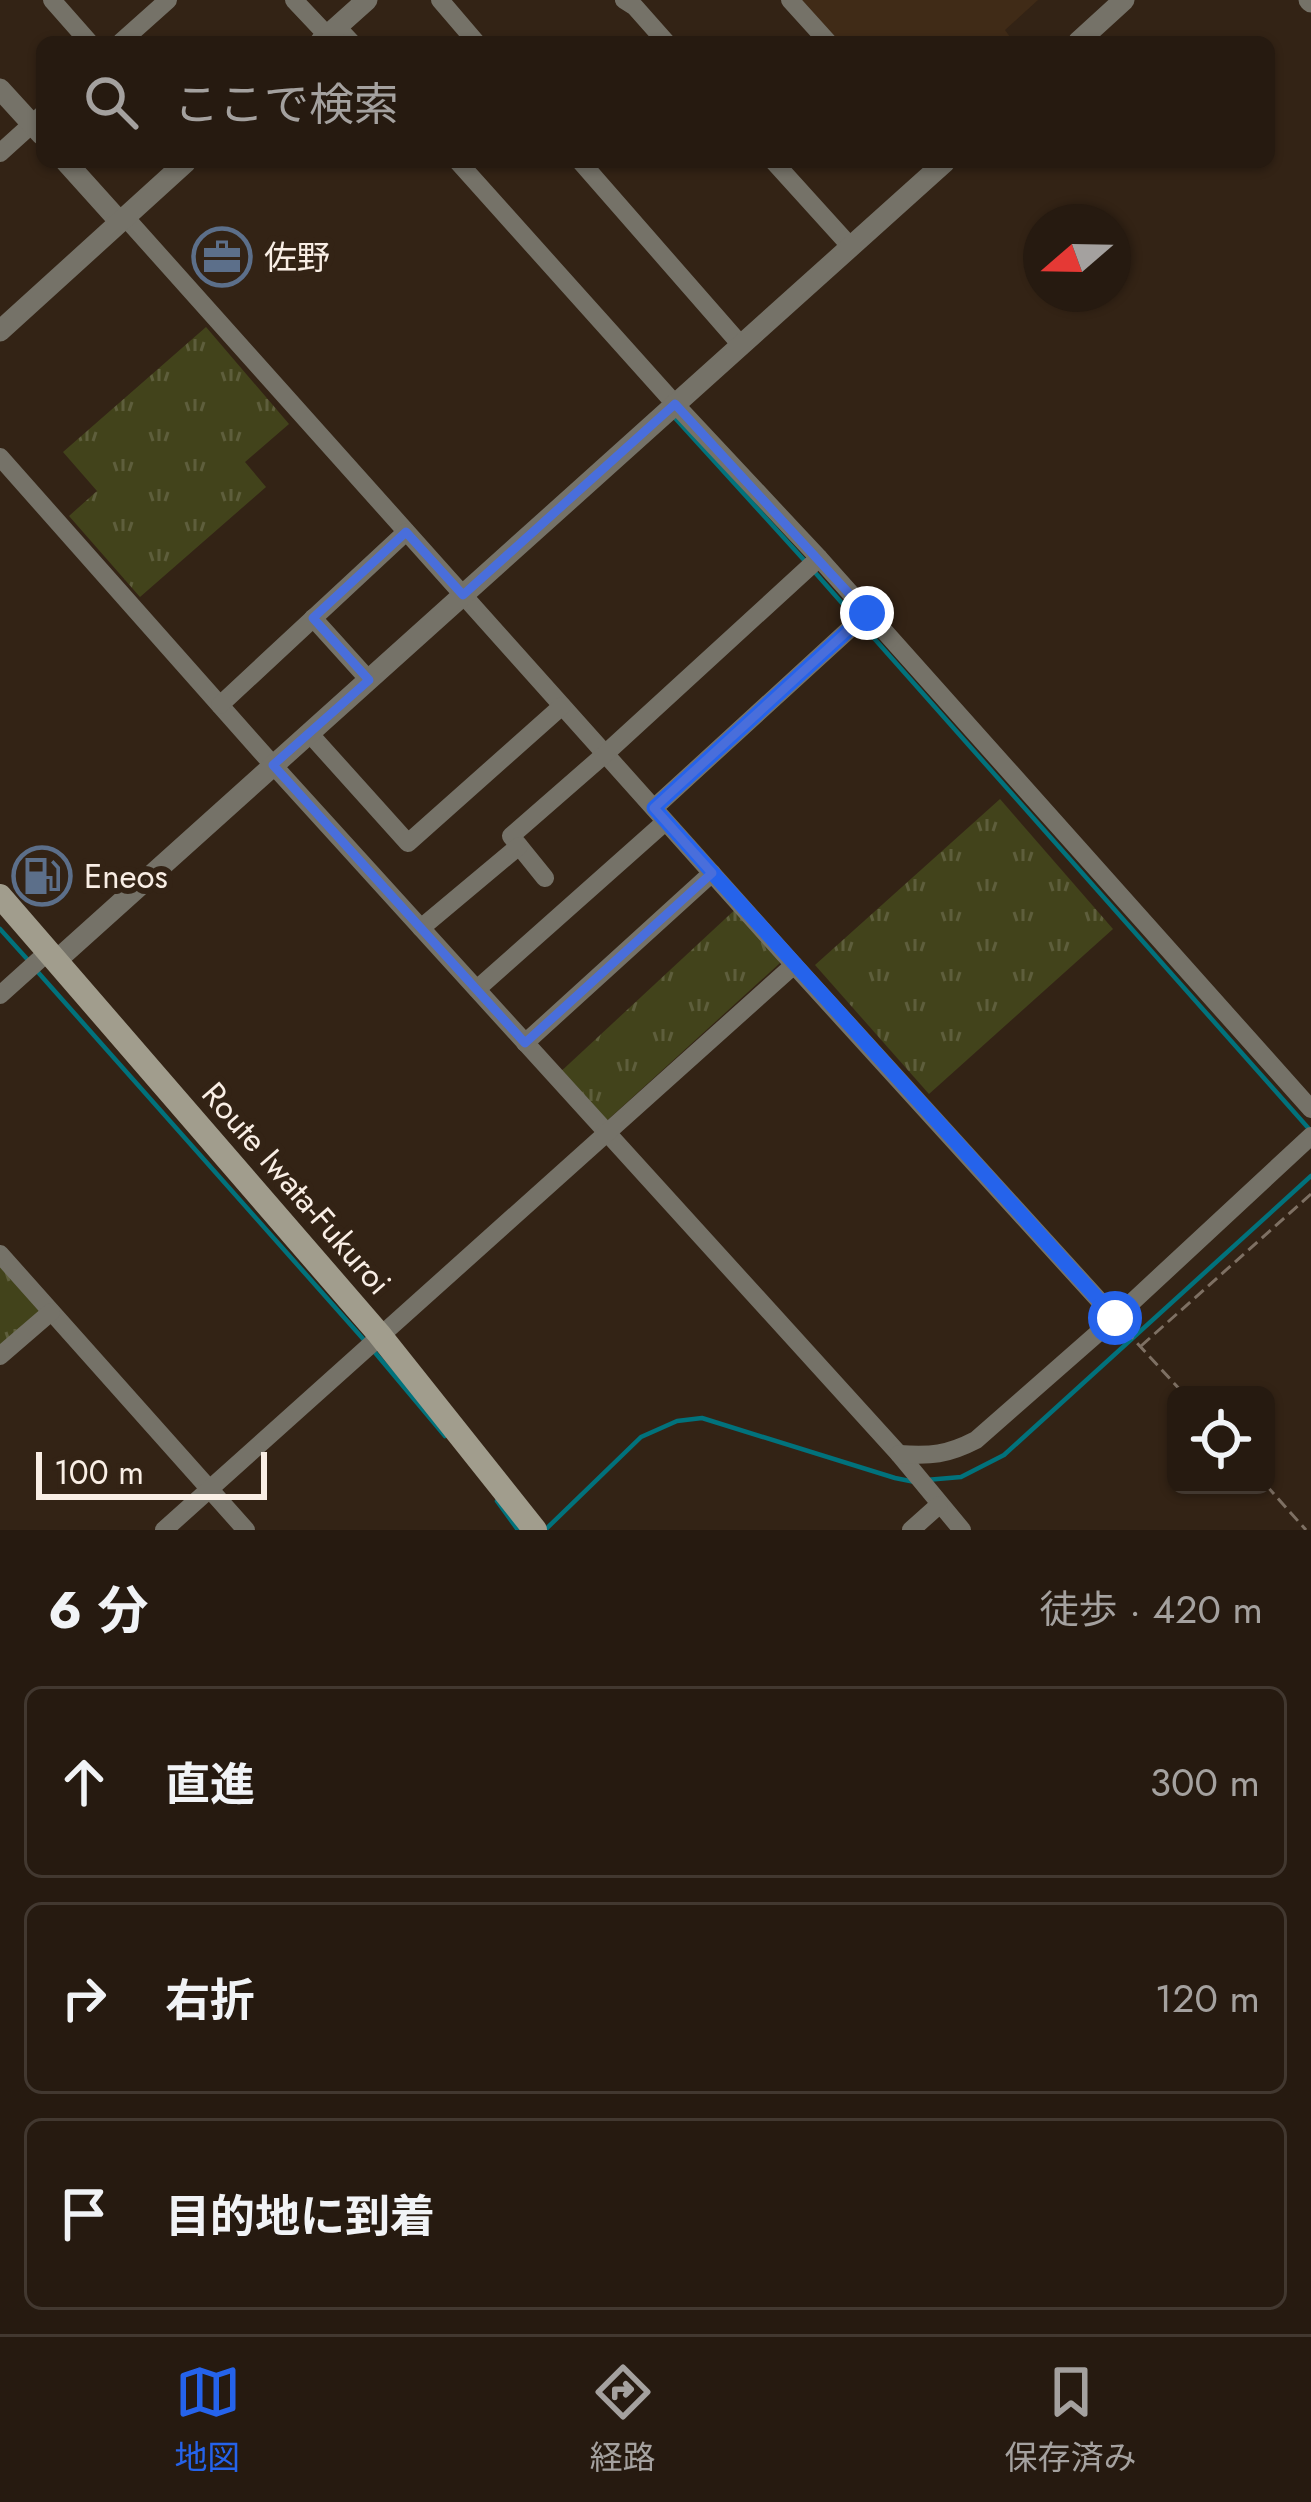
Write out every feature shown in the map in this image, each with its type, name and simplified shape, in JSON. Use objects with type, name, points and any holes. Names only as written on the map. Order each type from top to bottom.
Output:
[{"type":"main road","name":"Route Iwata-Fukuroi","points":[[0,896],[380,1334],[531,1524]]},
{"type":"street","points":[[52,0],[84,36]]},
{"type":"street","points":[[128,36],[167,0]]},
{"type":"street","points":[[295,0],[333,36]]},
{"type":"street","points":[[335,36],[368,0]]},
{"type":"street","points":[[440,0],[471,36]]},
{"type":"street","points":[[624,0],[661,36]]},
{"type":"street","points":[[790,0],[823,36]]},
{"type":"street","points":[[1085,36],[1124,0]]},
{"type":"street","points":[[0,88],[36,122]]},
{"type":"street","points":[[0,153],[36,127]]},
{"type":"street","points":[[72,168],[1115,1318]]},
{"type":"street","points":[[0,331],[179,168]]},
{"type":"street","points":[[463,168],[860,619],[1311,1109]]},
{"type":"street","points":[[586,168],[741,345]]},
{"type":"street","points":[[779,168],[851,247]]},
{"type":"street","points":[[0,995],[273,765],[935,168]]},
{"type":"street","points":[[0,458],[899,1454],[962,1530]]},
{"type":"street","points":[[220,705],[406,532]]},
{"type":"street","points":[[545,878],[511,836],[812,564]]},
{"type":"street","points":[[313,618],[369,680]]},
{"type":"street","points":[[477,989],[860,619]]},
{"type":"street","points":[[309,733],[408,843],[562,706]]},
{"type":"street","points":[[421,928],[519,846]]},
{"type":"street","points":[[525,1043],[712,873]]},
{"type":"street","points":[[164,1530],[794,965]]},
{"type":"street","points":[[899,1454],[934,1456],[976,1440],[1311,1136]]},
{"type":"street","points":[[0,1254],[246,1530]]},
{"type":"street","points":[[0,1356],[51,1312]]},
{"type":"street","points":[[911,1530],[939,1505]]},
{"type":"path","points":[[1141,1346],[1311,1194]]},
{"type":"path","points":[[1115,1318],[1176,1386]]},
{"type":"path","points":[[1274,1494],[1305,1530],[1311,1524]]},
{"type":"highlighted area","points":[[675,404],[867,613],[654,808],[712,873],[525,1043],[273,765],[369,680],[313,618],[406,532],[463,595]]},
{"type":"shaded area","points":[[798,0],[1038,0],[1005,30],[1009,36],[831,36]]},
{"type":"green space","points":[[206,327],[289,424],[245,462],[266,487],[140,597],[69,516],[97,491],[63,452]]},
{"type":"green space","points":[[1000,799],[1113,929],[929,1094],[815,965]]},
{"type":"green space","points":[[740,905],[780,963],[601,1126],[556,1076]]},
{"type":"green space","points":[[0,1262],[42,1309],[0,1347]]},
{"type":"waterway","points":[[675,418],[804,560]]},
{"type":"waterway","points":[[812,569],[856,619]]},
{"type":"waterway","points":[[864,627],[1310,1130]]},
{"type":"waterway","points":[[0,929],[28,960]]},
{"type":"waterway","points":[[36,970],[365,1341]]},
{"type":"waterway","points":[[926,1480],[961,1477],[1004,1455],[1311,1176]]},
{"type":"waterway","points":[[372,1349],[445,1436]]},
{"type":"waterway","points":[[545,1530],[641,1437],[677,1421],[702,1418],[915,1482]]},
{"type":"waterway","points":[[497,1501],[518,1530]]},
{"type":"place","name":"佐野","points":[[222,257]]},
{"type":"place","name":"Eneos","points":[[42,876]]},
{"type":"route","points":[[867,613],[654,808],[1115,1318]]}]
